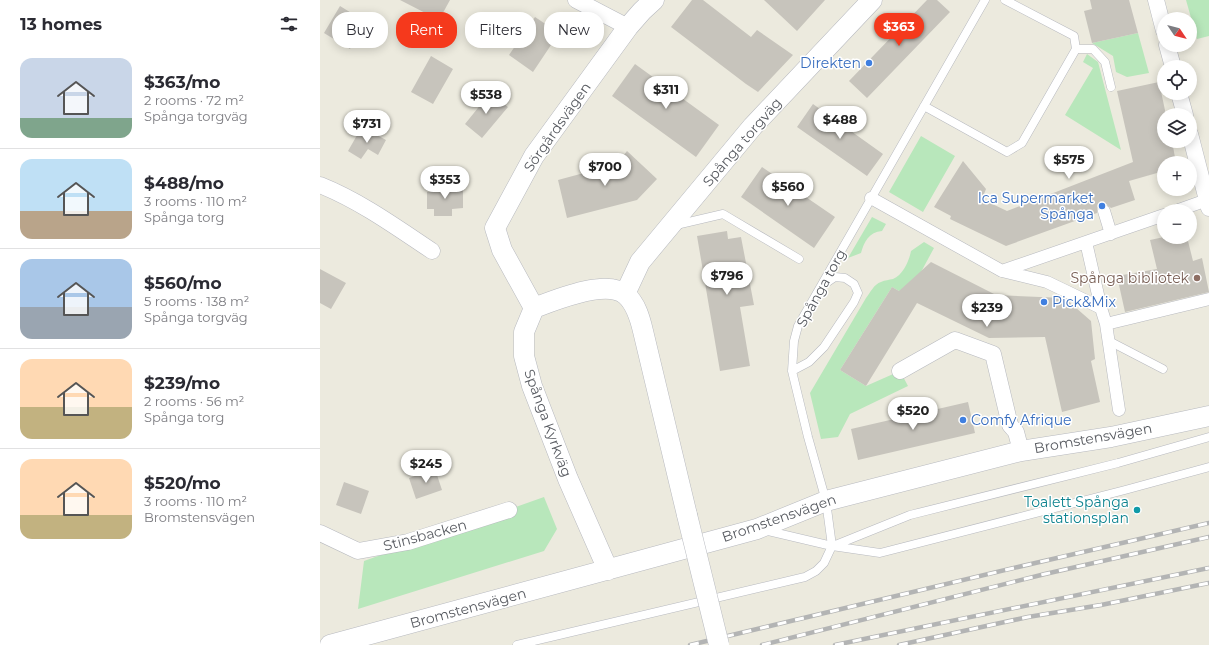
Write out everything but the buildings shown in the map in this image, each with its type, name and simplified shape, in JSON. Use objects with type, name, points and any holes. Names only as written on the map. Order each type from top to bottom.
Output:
[{"type":"street","points":[[576,0],[628,27]]},
{"type":"street","name":"Sörgårdsvägen","points":[[534,308],[502,250],[495,228],[534,156],[628,27],[654,0]]},
{"type":"street","name":"Spånga torgväg","points":[[625,294],[640,262],[753,126],[872,0]]},
{"type":"street","points":[[1156,0],[1159,12]]},
{"type":"street","points":[[1194,148],[1208,204],[1197,206]]},
{"type":"street","points":[[320,185],[333,190],[379,215],[432,251]]},
{"type":"street","points":[[871,198],[1002,271],[1047,282],[1100,308]]},
{"type":"street","points":[[1104,211],[1111,234]]},
{"type":"street","points":[[1002,271],[1157,218]]},
{"type":"street","points":[[1086,242],[1100,308],[1106,324],[1118,410]]},
{"type":"street","points":[[534,308],[593,289],[611,288],[625,294],[635,307],[643,331],[719,645]]},
{"type":"street","points":[[1106,324],[1209,299]]},
{"type":"street","name":"Spånga Kyrkväg","points":[[534,308],[524,332],[524,356],[532,386],[568,479],[608,570]]},
{"type":"street","points":[[900,371],[955,340],[993,354],[1010,425],[1016,432],[1020,450]]},
{"type":"street","name":"Bromstensvägen","points":[[330,645],[757,529],[826,501],[1020,450],[1111,438],[1209,416]]},
{"type":"street","name":"Stinsbacken","points":[[320,532],[358,551],[408,542],[508,510]]},
{"type":"lane","name":"Spånga torg","points":[[832,546],[826,501],[808,437],[792,371],[794,341],[798,326],[985,0]]},
{"type":"lane","points":[[924,106],[1007,152],[1022,143],[1076,49],[1074,36],[1005,0]]},
{"type":"lane","points":[[1076,49],[1093,49],[1105,62],[1111,87]]},
{"type":"lane","points":[[669,227],[723,214],[799,259]]},
{"type":"lane","points":[[792,371],[809,362],[824,347],[854,302],[858,293],[854,284],[845,278],[835,277],[821,286]]},
{"type":"lane","points":[[1109,341],[1163,369]]},
{"type":"lane","points":[[516,645],[805,577],[816,571],[824,563],[832,546],[910,515],[1118,463],[1209,437]]},
{"type":"lane","points":[[757,529],[832,546],[880,553],[1209,467]]},
{"type":"green space","points":[[1186,0],[1209,0],[1209,36],[1197,39],[1197,12],[1189,12]]},
{"type":"green space","points":[[1138,33],[1149,73],[1127,77],[1116,72],[1113,56],[1092,43]]},
{"type":"green space","points":[[1087,54],[1098,62],[1121,150],[1065,115],[1093,68],[1083,62]]},
{"type":"green space","points":[[921,136],[955,156],[923,212],[889,192]]},
{"type":"green space","points":[[872,217],[886,224],[882,231],[874,233],[868,238],[861,253],[848,258]]},
{"type":"green space","points":[[924,242],[934,248],[908,296],[892,287],[840,370],[866,386],[900,371],[908,386],[850,414],[838,437],[821,439],[810,393],[872,289],[879,283],[897,277],[903,271],[911,251]]},
{"type":"green space","points":[[544,497],[557,529],[544,551],[358,609],[364,561]]},
{"type":"railway","points":[[690,645],[1209,523]]},
{"type":"railway","points":[[762,645],[1045,574],[1209,537]]},
{"type":"railway","points":[[835,645],[1209,568]]},
{"type":"railway","points":[[899,645],[1028,617],[1101,605],[1209,583]]},
{"type":"place","name":"Direkten","points":[[869,63]]},
{"type":"place","name":"Ica Supermarket Spånga","points":[[1102,206]]},
{"type":"place","name":"Spånga bibliotek","points":[[1197,278]]},
{"type":"place","name":"Pick&Mix","points":[[1044,302]]},
{"type":"place","name":"Comfy Afrique","points":[[963,420]]},
{"type":"place","name":"Toalett Spånga stationsplan","points":[[1137,510]]}]
